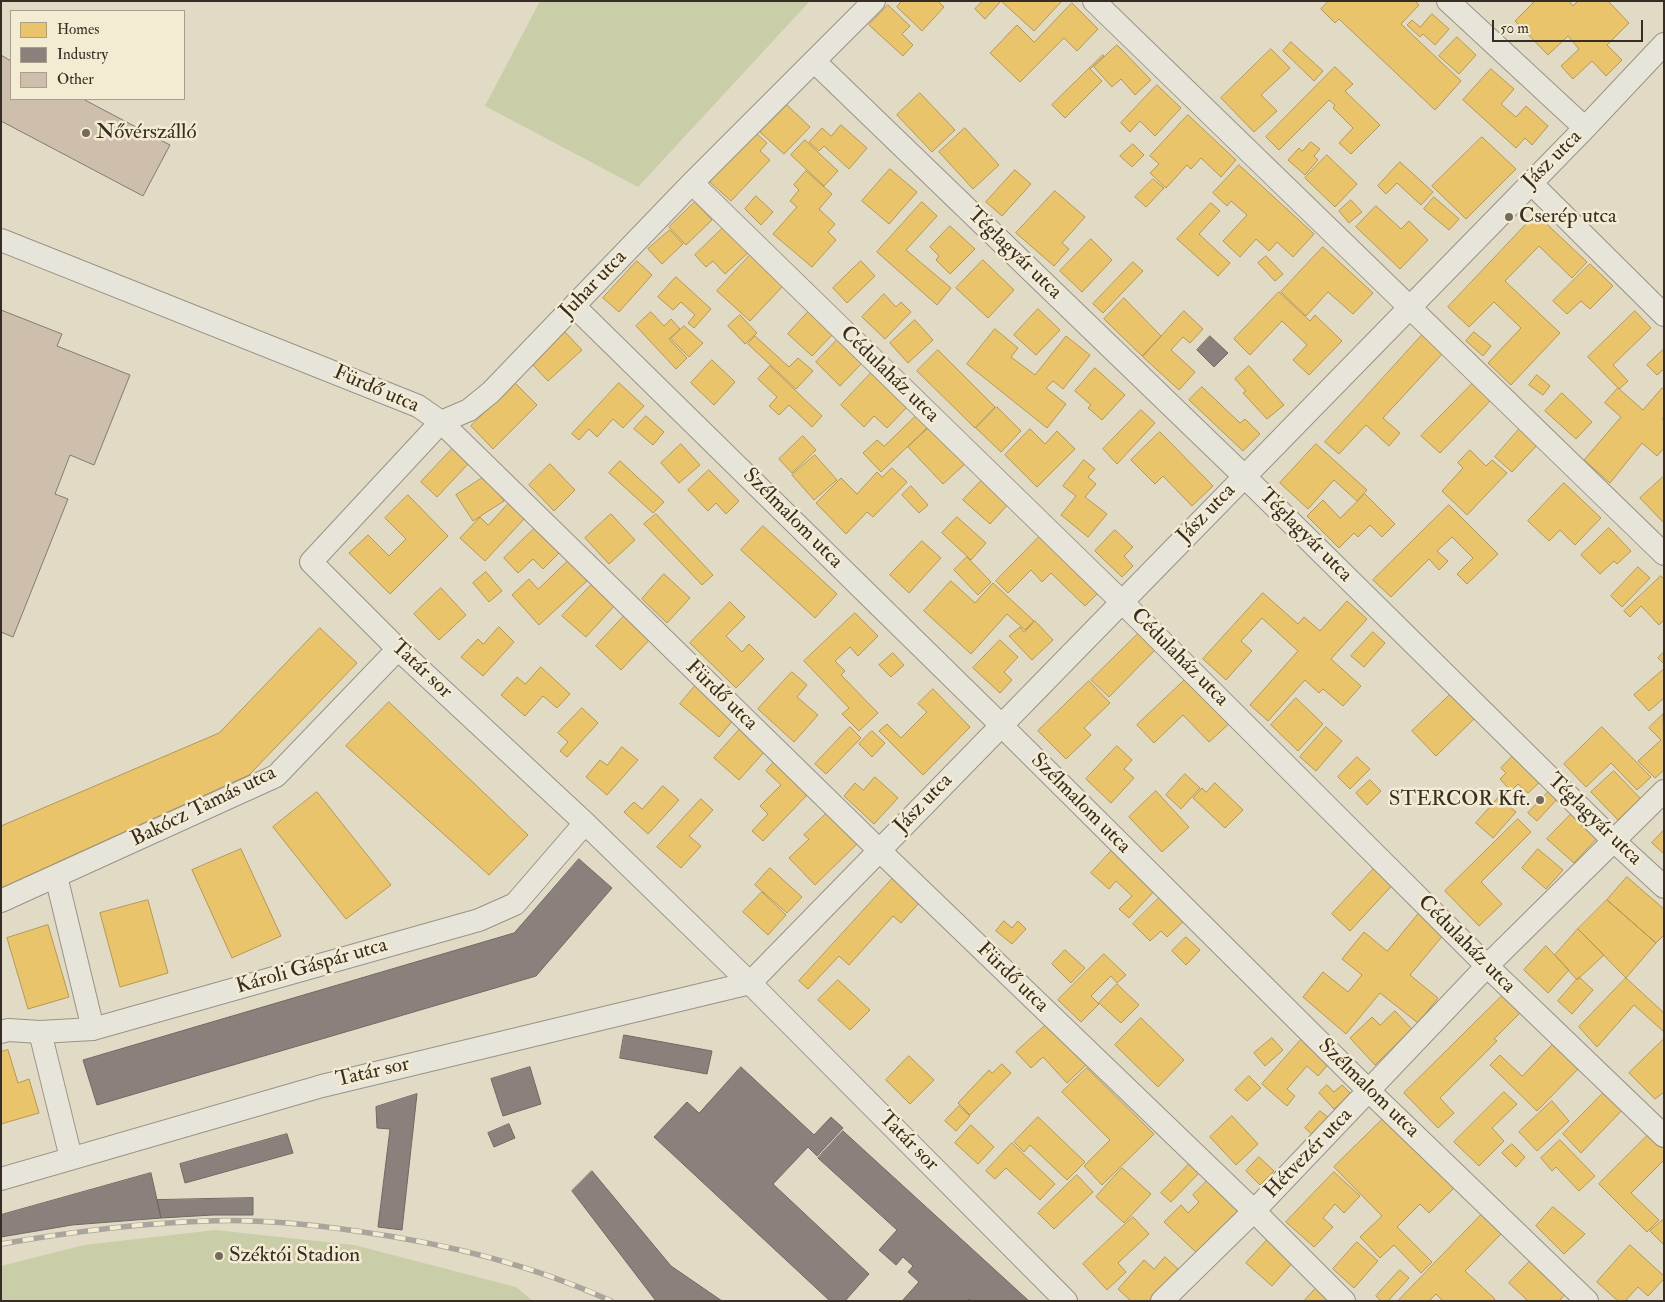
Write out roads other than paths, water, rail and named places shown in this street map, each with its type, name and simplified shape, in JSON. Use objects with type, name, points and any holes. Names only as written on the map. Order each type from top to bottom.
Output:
[{"type":"street","name":"Juhar utca","points":[[311,562],[441,422],[469,410],[491,392],[692,183],[874,1]]},
{"type":"street","points":[[1094,1],[1408,308],[1664,554]]},
{"type":"street","points":[[1448,1],[1585,128]]},
{"type":"street","name":"Jász utca","points":[[750,983],[1408,308],[1661,53]]},
{"type":"street","name":"Téglagyár utca","points":[[815,62],[1244,476],[1614,841],[1664,887]]},
{"type":"street","name":"Cédulaház utca","points":[[692,183],[1122,601],[1487,966],[1664,1136]]},
{"type":"street","points":[[1531,183],[1664,315]]},
{"type":"street","name":"Fürdő utca","points":[[1,240],[418,406],[441,422],[879,850],[1254,1211],[1344,1301]]},
{"type":"street","name":"Szélmalom utca","points":[[574,306],[1001,725],[1369,1091],[1587,1301]]},
{"type":"street","name":"Tatár sor","points":[[311,562],[398,649],[585,822],[750,983],[1066,1301]]},
{"type":"street","name":"Bakócz Tamás utca","points":[[1,901],[276,776],[398,649]]},
{"type":"street","name":"Hétvezér utca","points":[[1162,1301],[1254,1211],[1487,966],[1664,791]]},
{"type":"street","name":"Károli Gáspár utca","points":[[1,1032],[8,1030],[40,1032],[93,1029],[479,920],[515,904],[585,822]]},
{"type":"street","points":[[56,876],[93,1029]]},
{"type":"street","name":"Tatár sor","points":[[1,1179],[322,1086],[750,983]]},
{"type":"street","points":[[40,1032],[71,1158]]},
{"type":"railway","points":[[1,1244],[79,1232],[182,1222],[264,1221],[301,1224],[389,1236],[454,1249],[550,1276],[611,1301]]},
{"type":"place","name":"Nővérszálló","points":[[86,133]]},
{"type":"place","name":"Cserép utca","points":[[1509,217]]},
{"type":"place","name":"STERCOR Kft.","points":[[1540,800]]},
{"type":"place","name":"Széktói Stadion","points":[[219,1256]]}]
